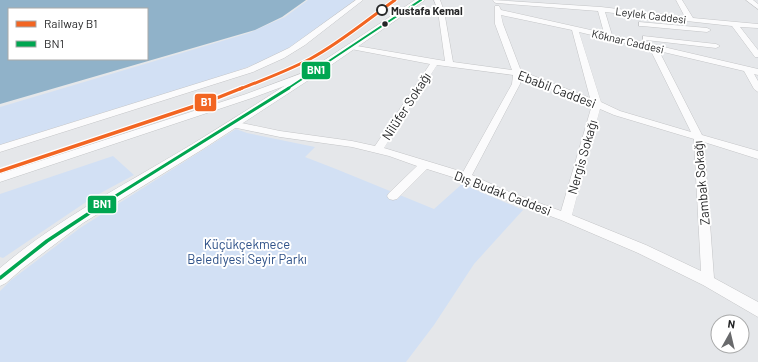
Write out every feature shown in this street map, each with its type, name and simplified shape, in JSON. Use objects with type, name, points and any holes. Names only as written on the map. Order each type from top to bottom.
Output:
[{"type":"main road","points":[[1,275],[78,219],[318,70],[421,0]]},
{"type":"street","points":[[0,149],[108,113],[190,89],[259,66],[298,46],[360,0]]},
{"type":"street","points":[[437,0],[441,11],[450,63]]},
{"type":"street","points":[[678,0],[690,20]]},
{"type":"street","points":[[750,0],[758,7]]},
{"type":"street","points":[[466,177],[516,84],[518,73],[514,67],[499,24],[496,1]]},
{"type":"street","name":"Leylek Caddesi","points":[[496,1],[557,3],[601,9],[618,9],[638,14],[702,22],[758,26]]},
{"type":"street","points":[[601,9],[609,37]]},
{"type":"street","name":"Köknar Caddesi","points":[[498,12],[758,72]]},
{"type":"street","name":"Zambak Sokağı","points":[[638,14],[646,38],[700,138],[708,280]]},
{"type":"street","points":[[702,22],[728,66]]},
{"type":"street","points":[[642,24],[707,30]]},
{"type":"street","points":[[734,24],[758,55]]},
{"type":"street","name":"Nergis Sokağı","points":[[565,217],[597,105],[575,29]]},
{"type":"street","points":[[646,38],[716,46]]},
{"type":"street","name":"Ebabil Caddesi","points":[[351,48],[435,62],[518,73],[617,113],[758,155]]},
{"type":"street","name":"Nilüfer Sokağı","points":[[377,150],[435,62]]},
{"type":"street","points":[[0,178],[249,96],[318,70]]},
{"type":"street","points":[[748,70],[758,89]]},
{"type":"street","name":"Dış Budak Caddesi","points":[[232,124],[391,153],[466,177],[500,193],[565,217],[642,249],[708,280],[758,310]]},
{"type":"street","points":[[393,196],[425,165]]},
{"type":"green space","points":[[308,0],[355,0],[320,28],[281,53],[256,64],[189,88],[108,111],[0,145],[0,107],[249,33],[285,17]]},
{"type":"green space","name":"Küçükçekmece Belediyesi Seyir Parkı","points":[[236,129],[247,133],[315,147],[305,157],[434,209],[462,184],[523,210],[474,264],[434,325],[406,362],[0,362],[0,291],[11,280],[80,228]]},
{"type":"green space","points":[[113,156],[134,175],[95,196],[3,258],[0,257],[0,194]]},
{"type":"shaded area","points":[[0,0],[306,0],[282,17],[255,30],[0,104]]},
{"type":"rail line","name":"B1","points":[[0,171],[207,102],[279,74],[310,59],[335,44],[395,0]]},
{"type":"transit line","name":"BN1","points":[[0,278],[71,224],[198,146],[338,56],[421,0]]},
{"type":"place","name":"Mustafa Kemal","points":[[382,10]]}]
